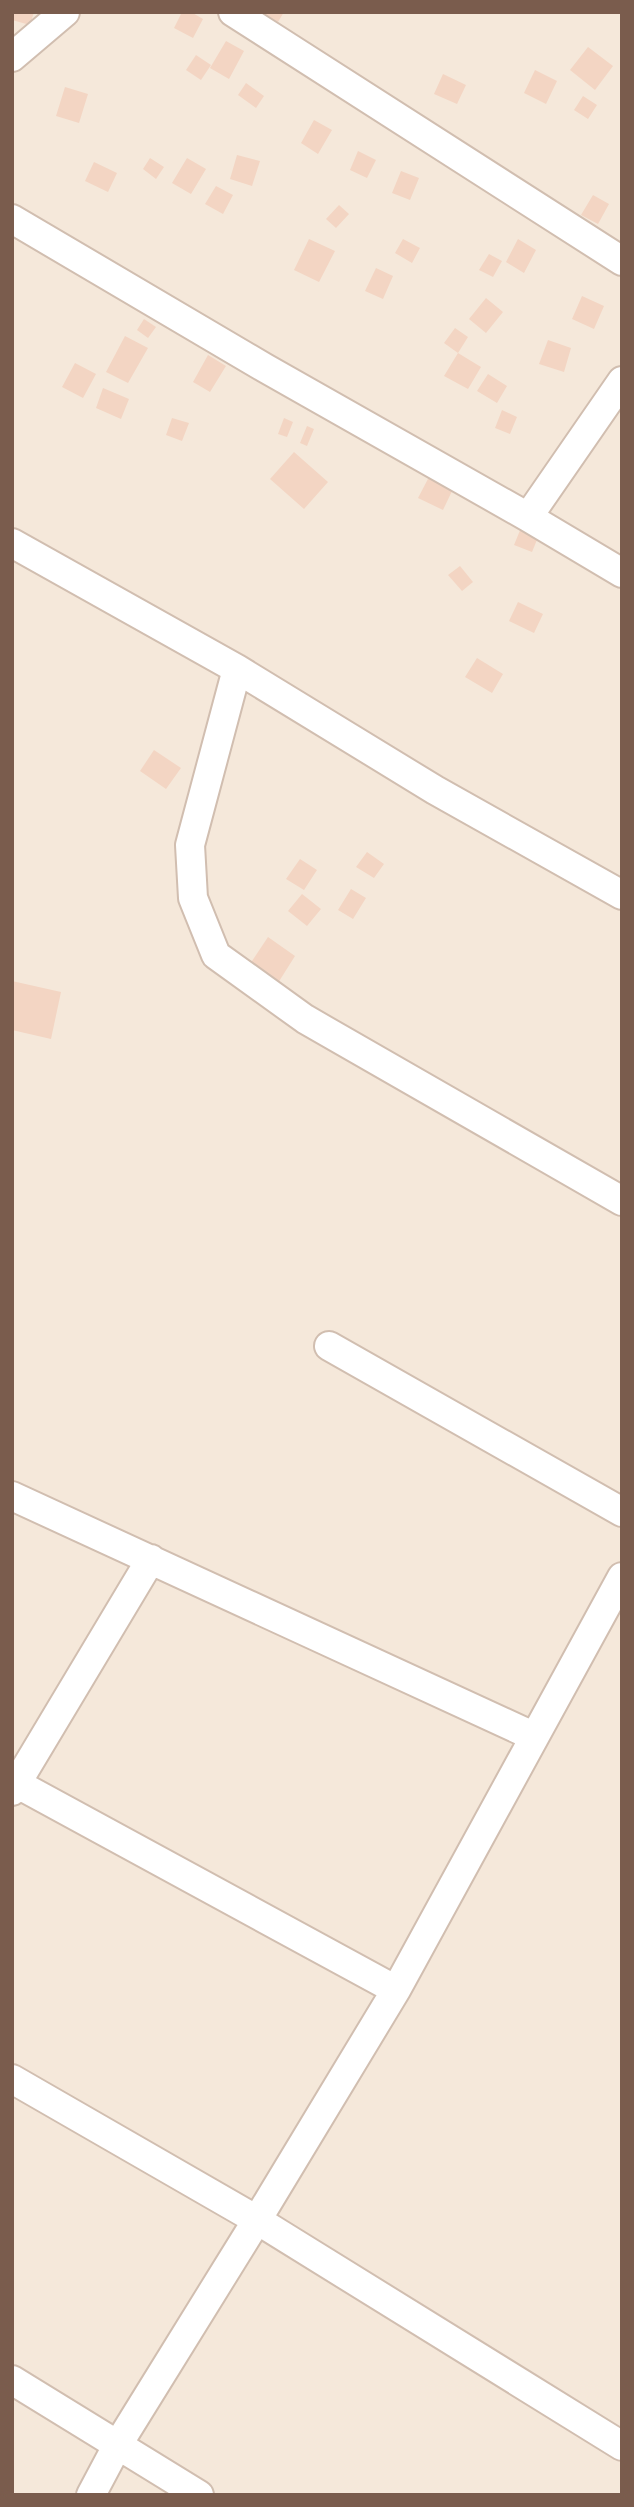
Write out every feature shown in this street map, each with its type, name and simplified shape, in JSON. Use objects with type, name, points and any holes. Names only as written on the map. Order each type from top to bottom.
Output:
[{"type":"street","points":[[12,57],[65,12]]},
{"type":"street","points":[[233,12],[622,261]]},
{"type":"street","points":[[12,219],[622,573]]},
{"type":"street","points":[[528,517],[622,381]]},
{"type":"street","points":[[12,543],[237,669],[435,790],[622,895]]},
{"type":"street","points":[[237,669],[190,845],[193,898],[216,955],[304,1019],[622,1201]]},
{"type":"street","points":[[329,1346],[622,1512]]},
{"type":"street","points":[[12,1496],[533,1736]]},
{"type":"street","points":[[151,1559],[14,1785],[396,1990]]},
{"type":"street","points":[[90,2495],[117,2446],[396,1990],[622,1577]]},
{"type":"street","points":[[12,2079],[257,2220],[622,2446]]},
{"type":"street","points":[[12,2379],[199,2495]]},
{"type":"shaded area","points":[[12,12],[622,12],[622,2495],[12,2495]]},
{"type":"building","points":[[12,12],[34,12],[30,25],[12,20]]},
{"type":"building","points":[[182,12],[191,12],[203,19],[193,38],[174,28]]},
{"type":"building","points":[[261,12],[284,12],[278,22]]},
{"type":"building","points":[[226,41],[244,51],[229,79],[210,68]]},
{"type":"building","points":[[588,47],[613,66],[595,90],[570,70]]},
{"type":"building","points":[[196,55],[211,65],[201,80],[186,70]]},
{"type":"building","points":[[535,70],[557,81],[546,104],[524,93]]},
{"type":"building","points":[[443,74],[466,85],[457,104],[434,94]]},
{"type":"building","points":[[246,83],[264,96],[256,108],[238,95]]},
{"type":"building","points":[[65,87],[88,94],[79,123],[56,116]]},
{"type":"building","points":[[583,96],[597,105],[588,119],[574,110]]},
{"type":"building","points":[[314,120],[332,130],[318,154],[301,143]]},
{"type":"building","points":[[358,151],[376,160],[367,178],[350,170]]},
{"type":"building","points":[[237,155],[260,161],[252,186],[230,179]]},
{"type":"building","points":[[150,158],[164,167],[156,179],[143,169]]},
{"type":"building","points":[[187,158],[206,169],[191,194],[172,183]]},
{"type":"building","points":[[94,162],[117,173],[108,192],[85,181]]},
{"type":"building","points":[[401,171],[419,178],[410,200],[392,193]]},
{"type":"building","points":[[216,186],[233,195],[223,214],[205,204]]},
{"type":"building","points":[[593,195],[609,204],[598,224],[581,215]]},
{"type":"building","points":[[339,205],[349,214],[336,228],[326,219]]},
{"type":"building","points":[[309,239],[335,251],[319,282],[294,270]]},
{"type":"building","points":[[403,239],[420,248],[412,263],[395,253]]},
{"type":"building","points":[[518,239],[536,250],[524,273],[506,262]]},
{"type":"building","points":[[489,254],[502,261],[493,277],[479,270]]},
{"type":"building","points":[[376,268],[393,276],[383,299],[365,291]]},
{"type":"building","points":[[582,296],[604,306],[594,329],[572,319]]},
{"type":"building","points":[[486,298],[503,312],[486,333],[469,319]]},
{"type":"building","points":[[144,319],[156,327],[148,338],[137,330]]},
{"type":"building","points":[[455,328],[468,337],[458,353],[444,343]]},
{"type":"building","points":[[125,336],[148,348],[128,383],[106,372]]},
{"type":"building","points":[[548,340],[571,348],[564,372],[539,364]]},
{"type":"building","points":[[458,353],[481,367],[468,389],[444,376]]},
{"type":"building","points":[[208,355],[226,366],[210,392],[193,382]]},
{"type":"building","points":[[75,363],[96,374],[83,398],[62,387]]},
{"type":"building","points":[[488,374],[507,386],[497,403],[477,391]]},
{"type":"building","points":[[103,388],[129,399],[121,419],[96,408]]},
{"type":"building","points":[[502,410],[517,417],[510,434],[495,428]]},
{"type":"building","points":[[172,418],[189,423],[182,441],[166,435]]},
{"type":"building","points":[[284,418],[293,422],[287,437],[278,434]]},
{"type":"building","points":[[307,426],[314,429],[307,446],[300,443]]},
{"type":"building","points":[[294,452],[328,482],[304,509],[270,479]]},
{"type":"building","points":[[429,477],[453,489],[443,510],[418,498]]},
{"type":"building","points":[[521,528],[539,535],[532,552],[514,545]]},
{"type":"building","points":[[460,566],[473,582],[462,591],[448,575]]},
{"type":"building","points":[[518,602],[543,614],[534,633],[509,621]]},
{"type":"building","points":[[477,658],[503,674],[492,693],[465,677]]},
{"type":"building","points":[[154,750],[181,768],[166,789],[140,771]]},
{"type":"building","points":[[367,852],[384,864],[374,878],[356,867]]},
{"type":"building","points":[[300,859],[317,870],[304,890],[286,879]]},
{"type":"building","points":[[351,889],[366,898],[353,919],[338,910]]},
{"type":"building","points":[[302,894],[321,909],[307,926],[288,911]]},
{"type":"building","points":[[268,937],[295,956],[278,983],[250,964]]},
{"type":"building","points":[[12,981],[61,992],[51,1039],[12,1030]]}]
